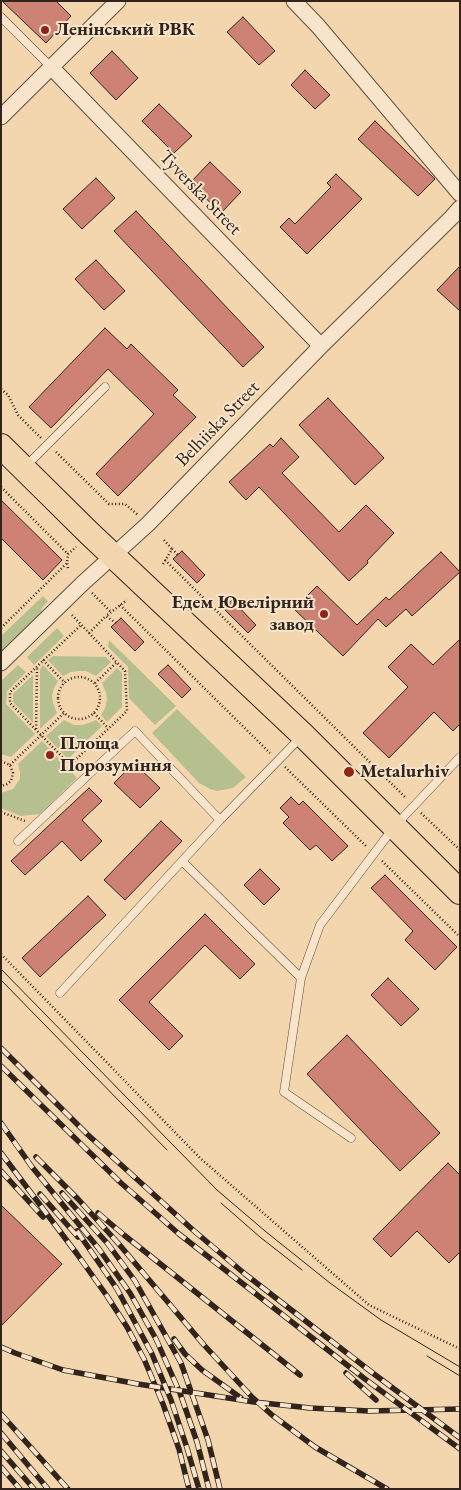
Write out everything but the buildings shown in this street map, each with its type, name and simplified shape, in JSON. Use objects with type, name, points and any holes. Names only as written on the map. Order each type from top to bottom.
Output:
[{"type":"highway","points":[[1,446],[142,584],[303,735],[460,892]]},
{"type":"street","points":[[1,117],[118,1]]},
{"type":"street","points":[[294,1],[318,26],[460,194]]},
{"type":"street","name":"Tyverska Street","points":[[50,67],[321,346]]},
{"type":"street","name":"Belhiiska Street","points":[[1,663],[83,583],[148,524],[321,346],[457,215]]},
{"type":"lane","points":[[1,17],[50,67]]},
{"type":"lane","points":[[24,469],[104,387]]},
{"type":"lane","points":[[18,841],[135,731],[220,820]]},
{"type":"lane","points":[[60,993],[220,820],[303,735]]},
{"type":"lane","points":[[351,1138],[284,1092],[301,978],[320,925],[394,827],[460,757]]},
{"type":"lane","points":[[182,861],[301,978]]},
{"type":"path","points":[[1,389],[8,395],[18,415],[109,504],[125,504],[139,517],[136,520]]},
{"type":"path","points":[[1,487],[68,554]]},
{"type":"path","points":[[164,540],[178,555]]},
{"type":"path","points":[[68,568],[68,554],[76,547]]},
{"type":"path","points":[[163,564],[172,549]]},
{"type":"path","points":[[165,560],[460,850]]},
{"type":"path","points":[[1,628],[67,563]]},
{"type":"path","points":[[91,592],[110,611]]},
{"type":"path","points":[[89,633],[110,611],[127,600]]},
{"type":"path","points":[[62,604],[125,671],[127,711],[70,765],[10,703],[10,692],[81,625]]},
{"type":"path","points":[[120,604],[278,761],[460,937]]},
{"type":"path","points":[[106,616],[116,623]]},
{"type":"path","points":[[43,660],[65,682]]},
{"type":"path","points":[[95,683],[117,662]]},
{"type":"path","points":[[36,731],[37,666]]},
{"type":"path","points":[[75,677],[82,677],[95,683],[100,696],[100,703],[94,713],[87,718],[80,719],[73,718],[64,713],[59,704],[58,697],[59,690],[65,682],[75,677]]},
{"type":"path","points":[[10,765],[64,713]]},
{"type":"path","points":[[94,713],[108,728]]},
{"type":"path","points":[[1,761],[10,765],[13,773],[13,777],[7,784],[1,786]]},
{"type":"path","points":[[1,812],[35,825]]},
{"type":"path","points":[[1,954],[200,1158],[369,1306],[460,1349]]},
{"type":"green space","points":[[43,596],[48,601],[41,609],[43,613],[1,651],[1,636]]},
{"type":"green space","points":[[57,628],[64,636],[34,665],[27,657]]},
{"type":"green space","points":[[109,640],[176,706],[155,725],[129,698],[128,667],[108,647]]},
{"type":"green space","points":[[53,656],[106,657],[111,662],[96,676],[86,671],[78,671],[63,676],[48,660]]},
{"type":"green space","points":[[18,665],[26,672],[7,691],[6,704],[35,734],[11,757],[1,754],[1,681]]},
{"type":"green space","points":[[43,665],[58,681],[52,696],[57,713],[40,729],[40,669]]},
{"type":"green space","points":[[117,668],[122,673],[122,707],[107,722],[101,715],[107,700],[102,683]]},
{"type":"green space","points":[[33,675],[33,723],[13,702],[13,694]]},
{"type":"green space","points":[[177,709],[246,777],[233,788],[217,791],[199,783],[152,733]]},
{"type":"green space","points":[[64,720],[74,725],[82,725],[96,720],[102,726],[68,759],[46,736]]},
{"type":"green space","points":[[42,741],[77,778],[40,814],[21,816],[1,808],[1,793],[13,789],[20,779],[18,764]]},
{"type":"tram line","points":[[1,969],[217,1190],[330,1283],[381,1320],[460,1367]]},
{"type":"tram line","points":[[1,980],[167,1150]]},
{"type":"tram line","points":[[221,1203],[302,1270]]},
{"type":"tram line","points":[[427,1356],[460,1376]]},
{"type":"railway","points":[[1,1048],[87,1134],[193,1230],[245,1274],[460,1438]]},
{"type":"railway","points":[[1,1066],[121,1183],[179,1234],[365,1379],[460,1449]]},
{"type":"railway","points":[[1,1123],[32,1167],[99,1249],[130,1293],[156,1339],[180,1393],[197,1442],[209,1489]]},
{"type":"railway","points":[[1,1153],[77,1254],[127,1327],[144,1359],[163,1404],[179,1449],[189,1489]]},
{"type":"railway","points":[[36,1157],[118,1243],[204,1345],[252,1397],[272,1415],[315,1447],[387,1489]]},
{"type":"railway","points":[[1,1171],[43,1217]]},
{"type":"railway","points":[[62,1193],[108,1244],[135,1281],[181,1363],[208,1440],[220,1489]]},
{"type":"railway","points":[[40,1194],[78,1237]]},
{"type":"railway","points":[[98,1213],[300,1375]]},
{"type":"railway","points":[[77,1231],[117,1289],[152,1354],[171,1400],[199,1489]]},
{"type":"railway","points":[[174,1339],[185,1354],[202,1370],[241,1398]]},
{"type":"railway","points":[[1,1347],[63,1370],[254,1402],[310,1408],[369,1411],[460,1409]]},
{"type":"railway","points":[[346,1373],[376,1400]]},
{"type":"railway","points":[[1,1414],[68,1489]]},
{"type":"railway","points":[[1,1433],[48,1489]]},
{"type":"railway","points":[[1,1451],[34,1489]]},
{"type":"railway","points":[[1,1467],[20,1489]]},
{"type":"place","name":"Ленінський РВК","points":[[45,30]]},
{"type":"place","name":"Едем Ювелірний завод","points":[[324,614]]},
{"type":"place","name":"Площа Порозуміння","points":[[50,755]]},
{"type":"place","name":"Metalurhiv","points":[[349,772]]}]
